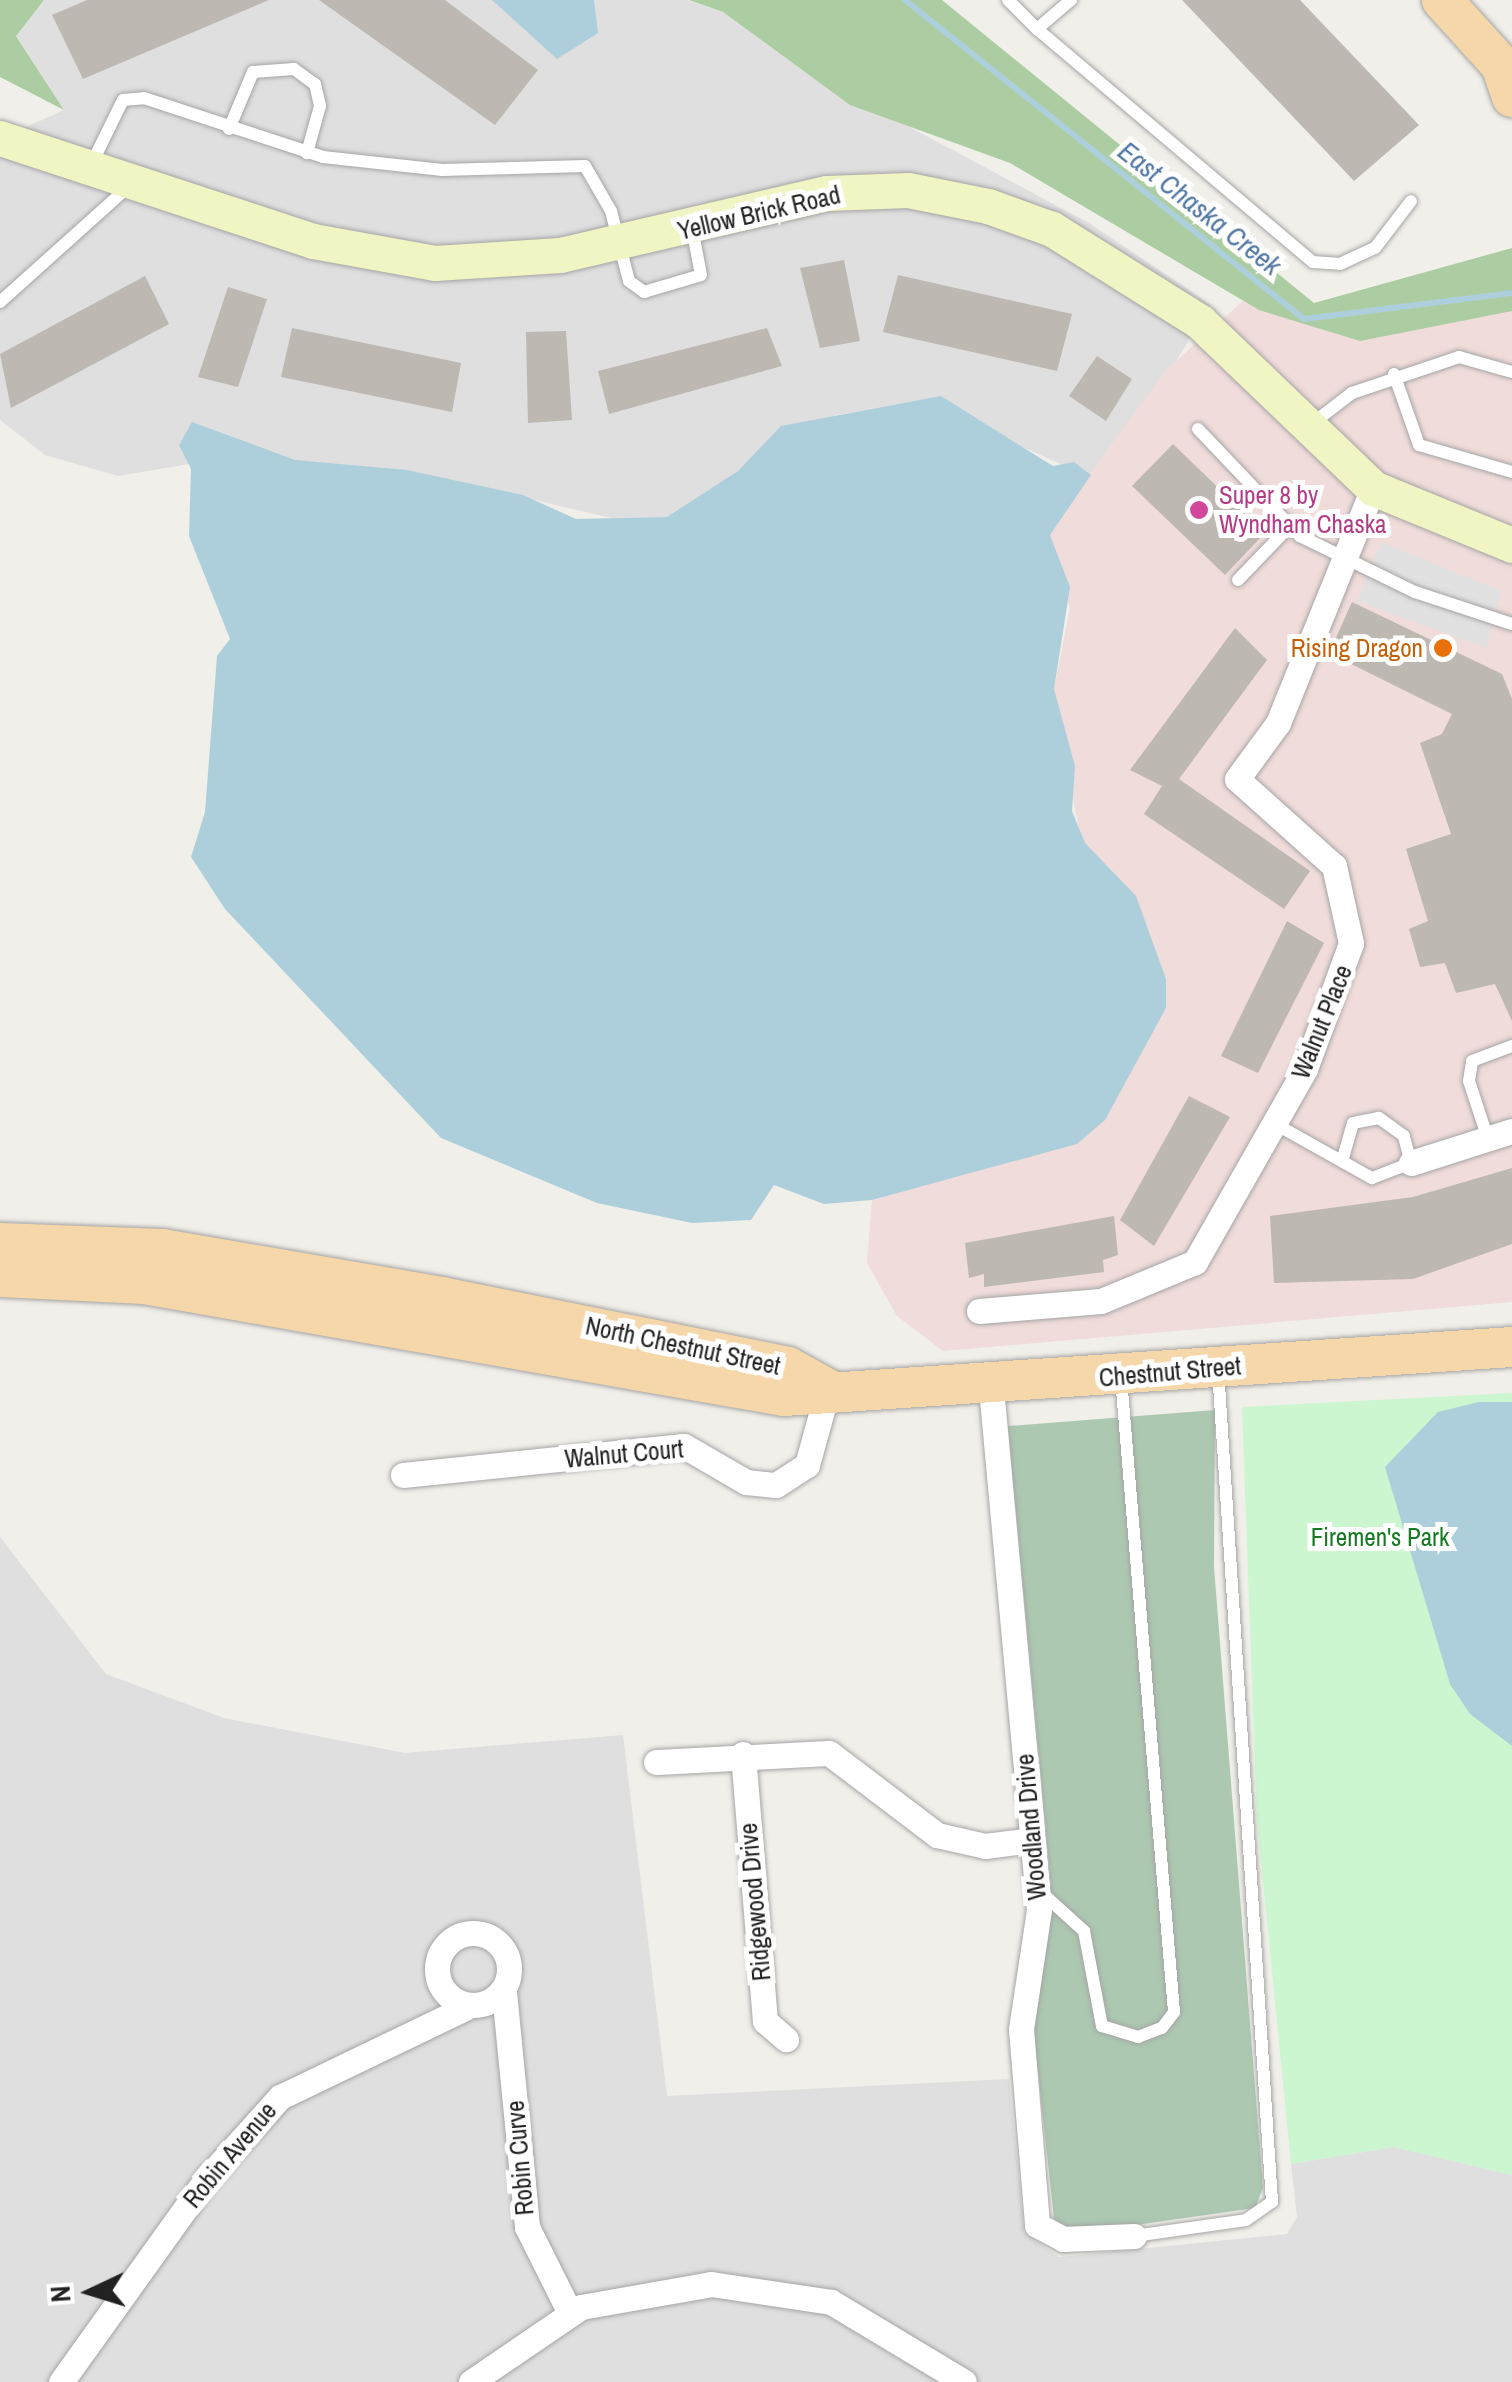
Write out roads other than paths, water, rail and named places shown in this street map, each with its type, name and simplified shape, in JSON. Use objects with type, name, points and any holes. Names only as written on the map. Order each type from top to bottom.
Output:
[{"type":"main road","points":[[1442,0],[1508,76]]},
{"type":"main road","name":"North Chestnut Street","points":[[0,1243],[162,1249],[405,1290],[788,1367],[828,1389]]},
{"type":"main road","name":"North Chestnut Street","points":[[0,1277],[144,1284],[725,1389],[784,1396],[828,1389]]},
{"type":"main road","name":"Chestnut Street","points":[[828,1389],[992,1388],[1218,1367],[1512,1347]]},
{"type":"street","name":"Yellow Brick Road","points":[[0,138],[313,241],[435,263],[620,244],[864,190],[988,206],[1052,229],[1200,322],[1373,488],[1512,545]]},
{"type":"street","name":"Walnut Place","points":[[979,1311],[1101,1301],[1195,1262],[1277,1125],[1351,943],[1334,866],[1237,779],[1278,723],[1373,488]]},
{"type":"street","points":[[1410,1163],[1500,1135]]},
{"type":"street","name":"Woodland Drive","points":[[992,1388],[1037,1888],[1021,2029],[1037,2225],[1063,2239],[1134,2236]]},
{"type":"street","name":"Walnut Court","points":[[403,1475],[684,1446],[746,1482],[776,1486],[808,1465],[828,1389]]},
{"type":"street","points":[[656,1762],[743,1754],[828,1753],[937,1835],[985,1846],[1031,1840]]},
{"type":"street","name":"Ridgewood Drive","points":[[743,1754],[765,2020],[786,2039]]},
{"type":"street","name":"Robin Curve","points":[[465,2008],[446,2000],[442,1943],[455,1934],[480,1931],[502,1944],[526,2227],[570,2313]]},
{"type":"street","points":[[465,2008],[504,1992]]},
{"type":"street","name":"Robin Avenue","points":[[61,2382],[208,2177],[280,2097],[465,2008]]},
{"type":"street","points":[[471,2382],[570,2313],[689,2284],[789,2290],[854,2311],[964,2382]]},
{"type":"lane","points":[[1008,0],[1313,262],[1340,264],[1375,248],[1412,201]]},
{"type":"lane","points":[[1038,29],[1071,0]]},
{"type":"lane","points":[[229,128],[253,72],[294,69],[315,84],[320,106],[307,152]]},
{"type":"lane","points":[[91,166],[123,100],[307,152],[442,170],[585,166],[620,244],[629,281],[644,292],[701,276],[692,228]]},
{"type":"lane","points":[[0,302],[134,182]]},
{"type":"lane","points":[[1308,426],[1394,374],[1459,357],[1512,372]]},
{"type":"lane","points":[[1394,374],[1419,445],[1512,472]]},
{"type":"lane","points":[[1198,429],[1290,526],[1346,560],[1512,624]]},
{"type":"lane","points":[[1238,580],[1290,526]]},
{"type":"lane","points":[[1500,1135],[1469,1081],[1472,1061],[1512,1046]]},
{"type":"lane","points":[[1277,1125],[1343,1158],[1372,1178],[1410,1163],[1404,1136],[1379,1118],[1352,1124],[1343,1158]]},
{"type":"lane","points":[[1134,2236],[1246,2220],[1272,2202],[1230,1576],[1228,1408],[1218,1367]]},
{"type":"lane","points":[[1037,1888],[1084,1931],[1102,2026],[1138,2037],[1162,2028],[1174,2012],[1120,1375]]},
{"type":"water","points":[[492,0],[594,0],[598,33],[557,59]]},
{"type":"water","points":[[941,396],[1053,466],[1074,462],[1091,475],[1050,535],[1070,587],[1054,689],[1075,766],[1072,811],[1085,843],[1136,896],[1166,979],[1166,1008],[1105,1120],[1077,1144],[872,1200],[824,1204],[774,1185],[751,1220],[692,1223],[597,1203],[441,1138],[225,909],[191,857],[205,812],[217,656],[230,639],[189,536],[191,469],[179,445],[192,422],[295,460],[407,470],[523,495],[576,519],[667,517],[738,471],[781,426]]},
{"type":"water","points":[[1479,1402],[1512,1402],[1512,1746],[1470,1714],[1450,1684],[1385,1467],[1438,1412]]},
{"type":"waterway","name":"East Chaska Creek","points":[[905,0],[1304,319],[1512,293]]},
{"type":"place","name":"Super 8 by Wyndham Chaska","points":[[1199,510]]},
{"type":"place","name":"Rising Dragon","points":[[1443,648]]},
{"type":"park label","name":"Firemen's Park","points":[[1380,1537]]}]
